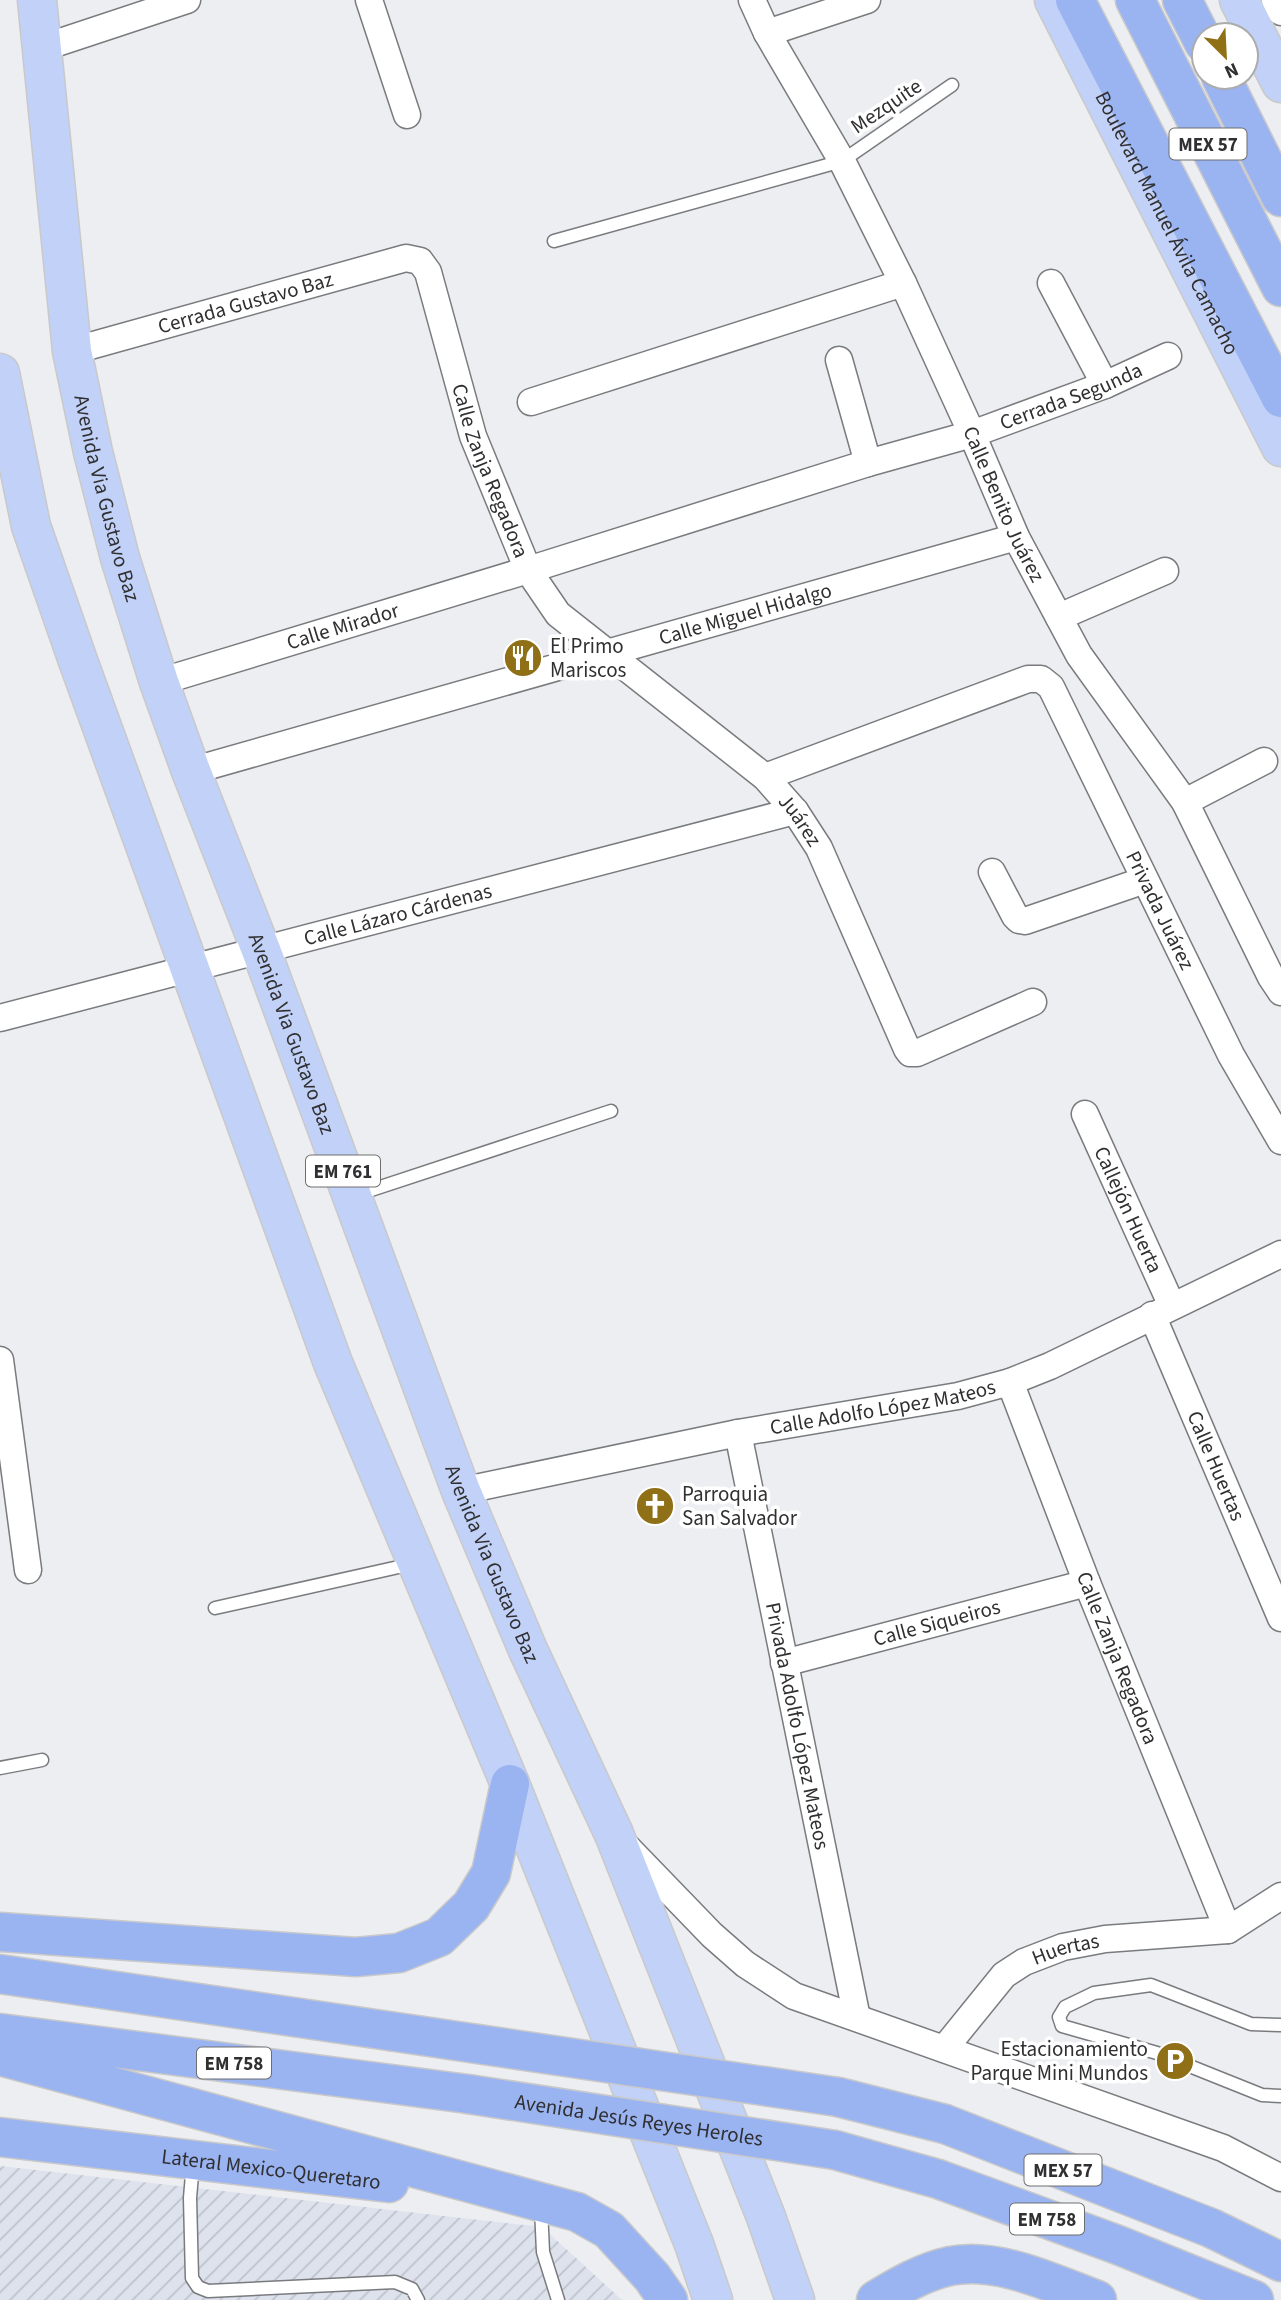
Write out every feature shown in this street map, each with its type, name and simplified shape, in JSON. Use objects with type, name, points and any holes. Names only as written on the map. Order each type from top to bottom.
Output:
[{"type":"highway","points":[[1075,0],[1281,398]]},
{"type":"highway","name":"MEX 57","points":[[1135,0],[1281,288]]},
{"type":"highway","points":[[1182,0],[1193,21]]},
{"type":"highway","name":"MEX 57","points":[[1228,91],[1281,197]]},
{"type":"highway","points":[[0,1932],[356,1957],[399,1953],[439,1937],[471,1906],[491,1873],[510,1784]]},
{"type":"highway","name":"MEX 57","points":[[0,1973],[838,2097],[945,2124],[1211,2228],[1281,2262]]},
{"type":"highway","name":"Avenida Jesús Reyes Heroles","points":[[0,2033],[468,2094],[835,2150],[938,2179],[1118,2245],[1254,2300]]},
{"type":"highway","points":[[0,2056],[375,2159],[541,2200],[577,2212],[609,2230],[652,2277],[668,2300]]},
{"type":"highway","name":"Lateral Mexico-Queretaro","points":[[0,2137],[541,2200]]},
{"type":"highway","points":[[876,2300],[909,2280],[952,2266],[991,2265],[1024,2273],[1097,2300]]},
{"type":"main road","name":"Avenida Via Gustavo Baz","points":[[37,0],[72,351],[93,452],[120,558],[159,682],[461,1492],[528,1650],[614,1833],[766,2217],[795,2300]]},
{"type":"main road","name":"Boulevard Manuel Ávila Camacho","points":[[1054,0],[1281,447]]},
{"type":"main road","points":[[1239,0],[1281,83]]},
{"type":"main road","points":[[0,373],[31,526],[333,1363],[510,1784],[694,2244],[713,2300]]},
{"type":"street","points":[[42,48],[187,0]]},
{"type":"street","points":[[369,0],[407,115]]},
{"type":"street","name":"Calle Benito Juárez","points":[[752,0],[767,33],[842,161],[903,283],[1016,537],[1079,655],[1185,802],[1278,981]]},
{"type":"street","points":[[767,33],[867,0]]},
{"type":"street","points":[[1275,0],[1281,12]]},
{"type":"street","name":"Cerrada Gustavo Baz","points":[[72,351],[406,258],[420,261]]},
{"type":"street","name":"Calle Zanja Regadora","points":[[420,261],[428,272],[472,436],[528,570],[558,614],[606,652]]},
{"type":"street","points":[[531,402],[903,283]]},
{"type":"street","points":[[1051,283],[1105,385]]},
{"type":"street","name":"Cerrada Segunda","points":[[867,463],[972,434],[1105,385],[1168,356]]},
{"type":"street","points":[[839,360],[867,463]]},
{"type":"street","name":"Calle Mirador","points":[[159,682],[867,463]]},
{"type":"street","name":"Calle Miguel Hidalgo","points":[[191,771],[1016,537]]},
{"type":"street","points":[[1059,617],[1165,572]]},
{"type":"street","name":"Juárez","points":[[606,652],[765,777],[795,811],[819,848],[910,1053],[917,1053],[1033,1002]]},
{"type":"street","name":"Privada Juárez","points":[[765,777],[1028,679],[1041,679],[1051,687],[1231,1055],[1281,1142]]},
{"type":"street","points":[[1185,802],[1264,761]]},
{"type":"street","name":"Calle Lázaro Cárdenas","points":[[0,1018],[795,811]]},
{"type":"street","points":[[992,872],[1019,920],[1025,921],[1145,880]]},
{"type":"street","name":"Callejón Huerta","points":[[1085,1114],[1162,1310]]},
{"type":"street","name":"Calle Adolfo López Mateos","points":[[461,1492],[738,1433],[958,1396],[1010,1382],[1050,1366],[1281,1254]]},
{"type":"street","name":"Calle Huertas","points":[[1162,1310],[1281,1618]]},
{"type":"street","points":[[0,1360],[28,1570]]},
{"type":"street","name":"Calle Zanja Regadora","points":[[1010,1382],[1087,1583],[1228,1930]]},
{"type":"street","name":"Privada Adolfo López Mateos","points":[[738,1433],[857,2018]]},
{"type":"street","name":"Calle Siqueiros","points":[[784,1663],[1087,1583]]},
{"type":"street","points":[[614,1833],[712,1936],[745,1964],[794,1996],[1223,2148],[1281,2178]]},
{"type":"street","points":[[1228,1930],[1281,1896]]},
{"type":"street","name":"Huertas","points":[[944,2049],[1004,1975],[1024,1962],[1063,1947],[1105,1939],[1228,1930]]},
{"type":"lane","name":"Mezquite","points":[[842,161],[952,85]]},
{"type":"lane","points":[[554,241],[842,161]]},
{"type":"lane","points":[[352,1196],[611,1111]]},
{"type":"lane","points":[[215,1608],[416,1563]]},
{"type":"lane","points":[[0,1768],[42,1760]]},
{"type":"lane","points":[[1281,2025],[1251,2024],[1152,1985],[1094,1993],[1065,2007],[1059,2017],[1062,2026],[1157,2053],[1262,2095],[1281,2096]]},
{"type":"lane","points":[[194,2160],[190,2198],[192,2278],[198,2287],[208,2291],[396,2282],[412,2289],[418,2300]]},
{"type":"lane","points":[[541,2200],[543,2252],[558,2300]]},
{"type":"shaded area","points":[[0,2166],[542,2227],[622,2300],[0,2300]]},
{"type":"place","name":"El Primo Mariscos","points":[[523,658]]},
{"type":"place","name":"Parroquia San Salvador","points":[[655,1506]]},
{"type":"place","name":"Estacionamiento Parque Mini Mundos","points":[[1175,2061]]}]
